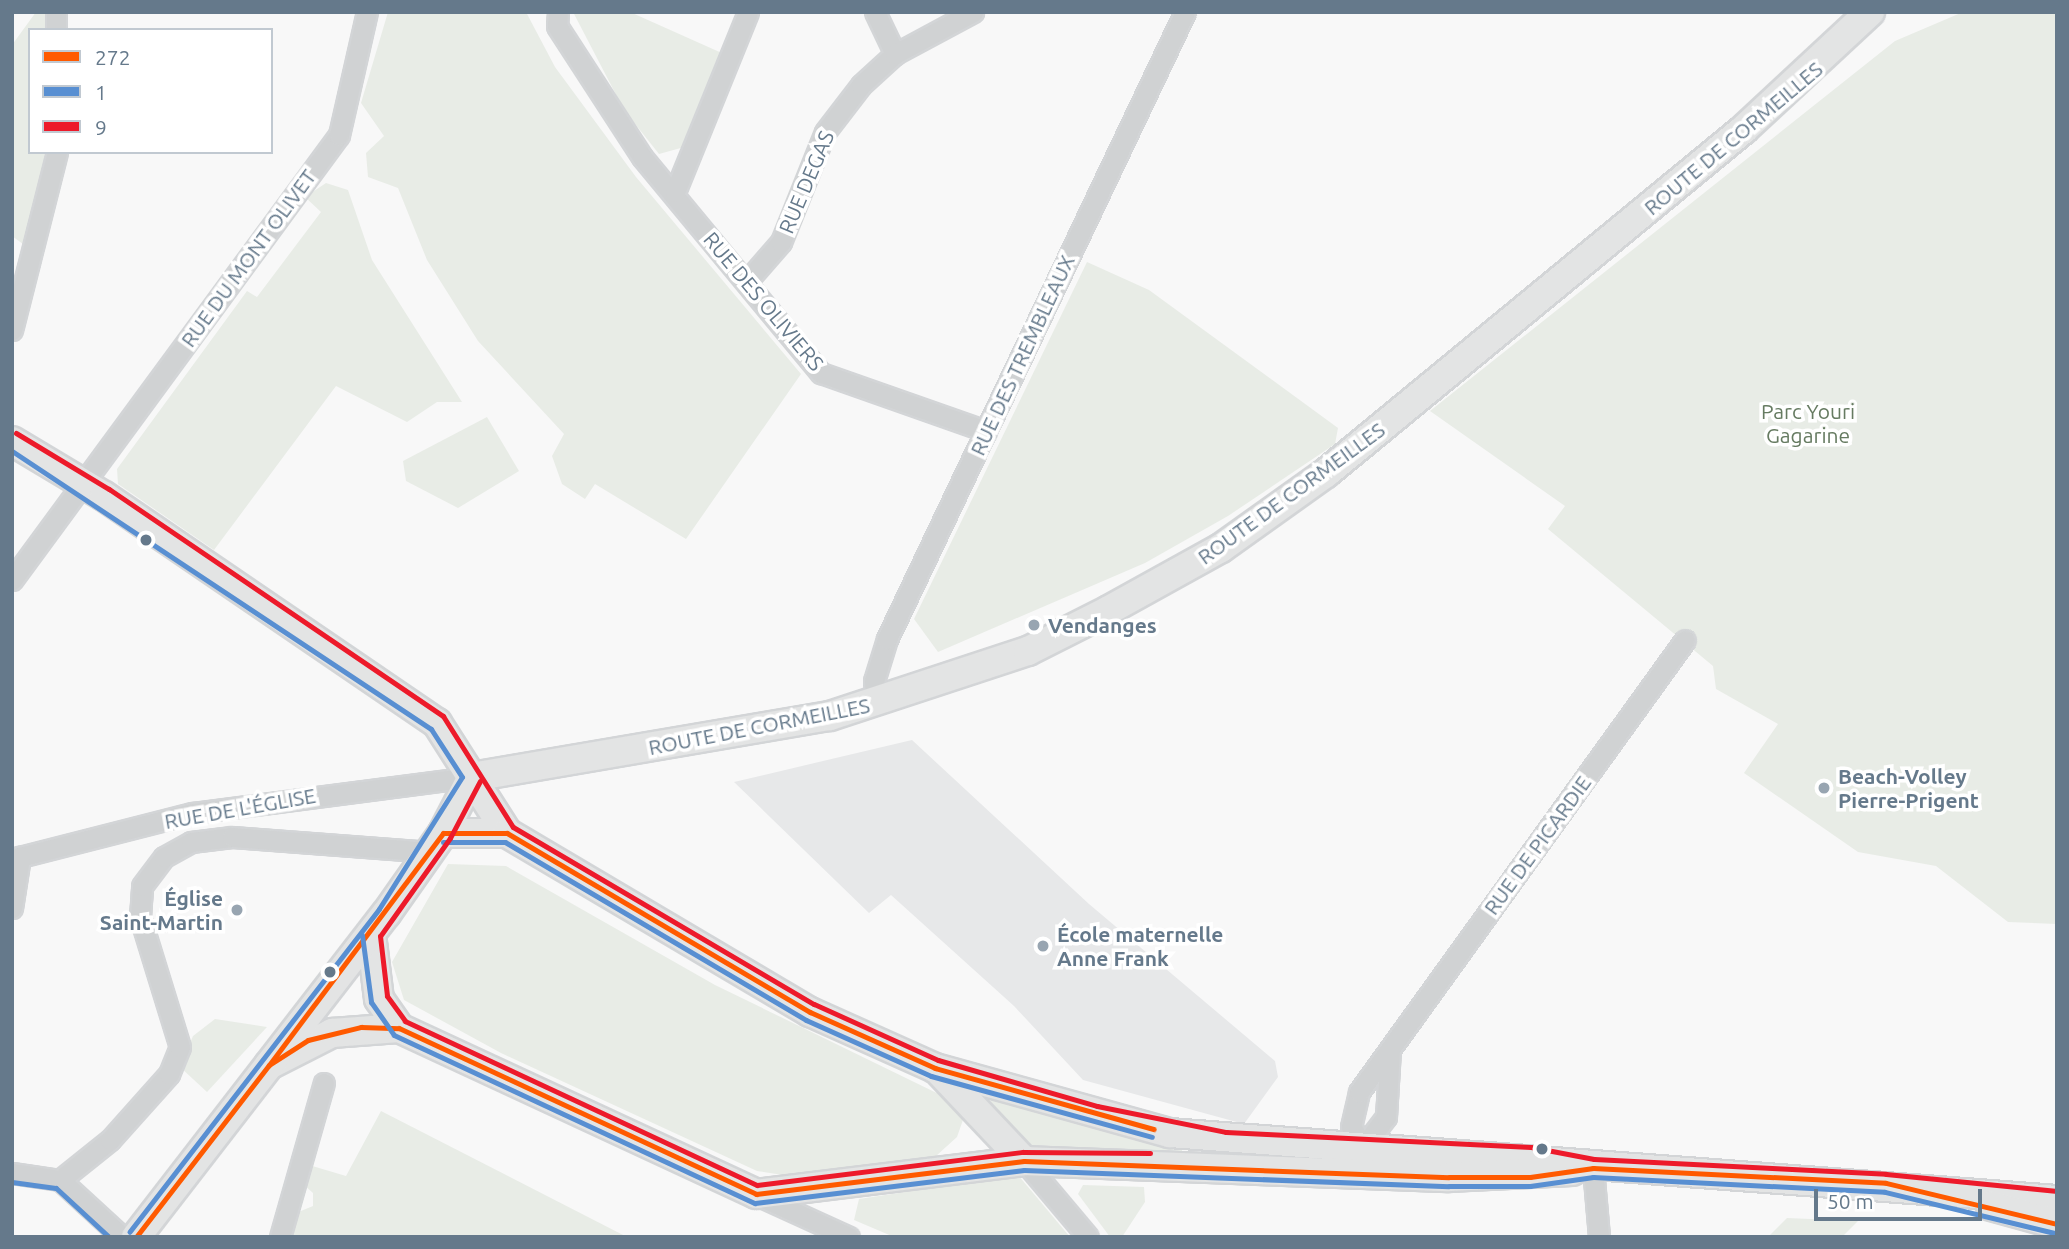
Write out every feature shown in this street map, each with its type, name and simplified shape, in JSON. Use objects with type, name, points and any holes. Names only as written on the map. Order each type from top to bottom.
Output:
[{"type":"main road","name":"ROUTE DE CORMEILLES","points":[[472,777],[716,738],[876,703],[1028,651],[1221,548],[1326,473],[1543,299],[1835,52],[1871,12]]},
{"type":"main road","points":[[12,441],[85,484],[437,723],[507,834]]},
{"type":"main road","points":[[136,1237],[371,934],[437,843],[472,777]]},
{"type":"main road","points":[[437,843],[481,829],[507,834],[810,1012],[935,1068],[1170,1133],[1361,1162],[1404,1164],[1531,1157],[1593,1168],[1928,1188],[2052,1219]]},
{"type":"main road","points":[[371,934],[379,999],[399,1028]]},
{"type":"main road","points":[[269,1065],[332,1032],[399,1028],[756,1194],[1024,1161],[1325,1158]]},
{"type":"main road","points":[[935,1068],[989,1121],[1024,1161]]},
{"type":"main road","points":[[937,1170],[971,1147],[989,1121]]},
{"type":"street","name":"RUE DU MONT OLIVET","points":[[12,580],[340,135],[367,12]]},
{"type":"street","name":"RUE DES OLIVIERS","points":[[558,12],[557,26],[642,157],[675,192],[821,373],[986,430]]},
{"type":"street","points":[[675,192],[748,12]]},
{"type":"street","points":[[875,12],[895,54]]},
{"type":"street","name":"RUE DEGAS","points":[[747,282],[781,242],[825,132],[861,85],[895,54],[972,12]]},
{"type":"street","name":"RUE DES TREMBLEAUX","points":[[876,703],[874,681],[887,639],[1185,12]]},
{"type":"street","points":[[12,330],[56,154]]},
{"type":"street","name":"RUE DE PICARDIE","points":[[1325,1158],[1353,1112],[1359,1092],[1685,640]]},
{"type":"street","name":"RUE DE L'ÉGLISE","points":[[16,858],[193,813],[472,777]]},
{"type":"street","points":[[61,1180],[110,1140],[169,1074],[180,1047],[140,918],[142,886],[164,857],[191,842],[232,837],[437,843]]},
{"type":"street","points":[[12,908],[16,858]]},
{"type":"street","points":[[1390,1050],[1386,1117],[1404,1164]]},
{"type":"street","points":[[280,1237],[324,1083]]},
{"type":"street","points":[[1353,1112],[1351,1127],[1361,1162]]},
{"type":"street","points":[[1361,1162],[1386,1117]]},
{"type":"street","points":[[1024,1161],[1088,1237]]},
{"type":"street","points":[[1593,1168],[1599,1237]]},
{"type":"street","points":[[12,1173],[61,1180],[122,1237]]},
{"type":"street","points":[[756,1194],[849,1237]]},
{"type":"shaded area","name":"École maternelle Anne Frank","points":[[912,740],[1089,904],[1275,1061],[1278,1077],[1244,1124],[1083,1080],[1014,1006],[891,895],[869,913],[734,782]]},
{"type":"green space","points":[[36,12],[49,12],[50,28],[28,28],[28,154],[47,154],[27,247],[12,236],[12,45]]},
{"type":"green space","points":[[388,12],[526,12],[555,67],[636,177],[801,374],[686,539],[595,484],[585,499],[562,484],[552,456],[564,434],[478,341],[427,260],[398,188],[368,177],[366,153],[384,136],[361,103]]},
{"type":"green space","points":[[573,12],[630,12],[724,54],[688,146],[659,154],[624,110]]},
{"type":"green space","name":"Parc Youri Gagarine","points":[[1963,12],[2057,12],[2057,924],[2008,922],[1936,866],[1858,852],[1744,773],[1778,724],[1716,689],[1713,666],[1548,529],[1565,506],[1430,411],[1895,41]]},
{"type":"green space","points":[[326,183],[348,190],[372,260],[462,402],[437,402],[407,422],[336,386],[214,550],[118,484],[117,469],[247,291],[257,297],[321,212],[305,197]]},
{"type":"green space","points":[[1087,262],[1149,290],[1338,428],[1335,444],[1228,516],[1145,563],[938,652],[914,619]]},
{"type":"green space","points":[[487,417],[519,471],[458,508],[406,481],[403,461]]},
{"type":"green space","points":[[448,864],[506,866],[715,985],[949,1099],[964,1117],[957,1137],[936,1156],[789,1176],[757,1171],[501,1053],[404,1000],[392,962]]},
{"type":"green space","points":[[215,1019],[267,1027],[207,1092],[180,1067],[193,1036]]},
{"type":"green space","points":[[987,1096],[1182,1146],[1182,1151],[1022,1145]]},
{"type":"green space","points":[[381,1111],[627,1237],[289,1237],[296,1213],[313,1206],[313,1193],[304,1185],[309,1165],[346,1176]]},
{"type":"green space","points":[[1018,1175],[1070,1237],[894,1237],[854,1220],[859,1199]]},
{"type":"green space","points":[[1083,1185],[1144,1187],[1145,1202],[1122,1237],[1110,1237],[1078,1194]]},
{"type":"green space","points":[[1787,1218],[1858,1221],[1842,1237],[1768,1237]]},
{"type":"transit line","name":"9","points":[[16,433],[109,489],[443,716],[513,827],[814,1004],[938,1060],[1097,1106],[1226,1132],[1531,1147],[1594,1159],[1886,1174],[2057,1191]]},
{"type":"transit line","name":"1","points":[[12,451],[431,729],[462,777],[379,909],[129,1232]]},
{"type":"transit line","name":"9","points":[[480,781],[450,838],[380,936],[387,996],[405,1021],[757,1185],[1023,1152],[1150,1153]]},
{"type":"transit line","name":"272","points":[[443,833],[507,833],[810,1012],[935,1068],[1154,1129]]},
{"type":"transit line","name":"272","points":[[269,1065],[443,833]]},
{"type":"transit line","name":"1","points":[[443,842],[505,842],[806,1020],[931,1076],[1152,1137]]},
{"type":"transit line","name":"1","points":[[362,935],[371,1002],[394,1035],[755,1203],[1024,1170],[1449,1186],[1530,1186],[1593,1177],[1885,1192],[2055,1233]]},
{"type":"transit line","name":"272","points":[[136,1237],[269,1065],[308,1040],[361,1027],[399,1028],[756,1194],[1024,1161],[1449,1177],[1530,1177],[1593,1168],[1886,1183],[2057,1224]]},
{"type":"transit line","name":"1","points":[[12,1182],[56,1188],[109,1237]]},
{"type":"place","name":"Vendanges","points":[[1034,625]]},
{"type":"place","name":"Beach-Volley Pierre-Prigent","points":[[1824,788]]},
{"type":"place","name":"Église Saint-Martin","points":[[237,910]]},
{"type":"place","name":"École maternelle Anne Frank","points":[[1043,946]]}]
